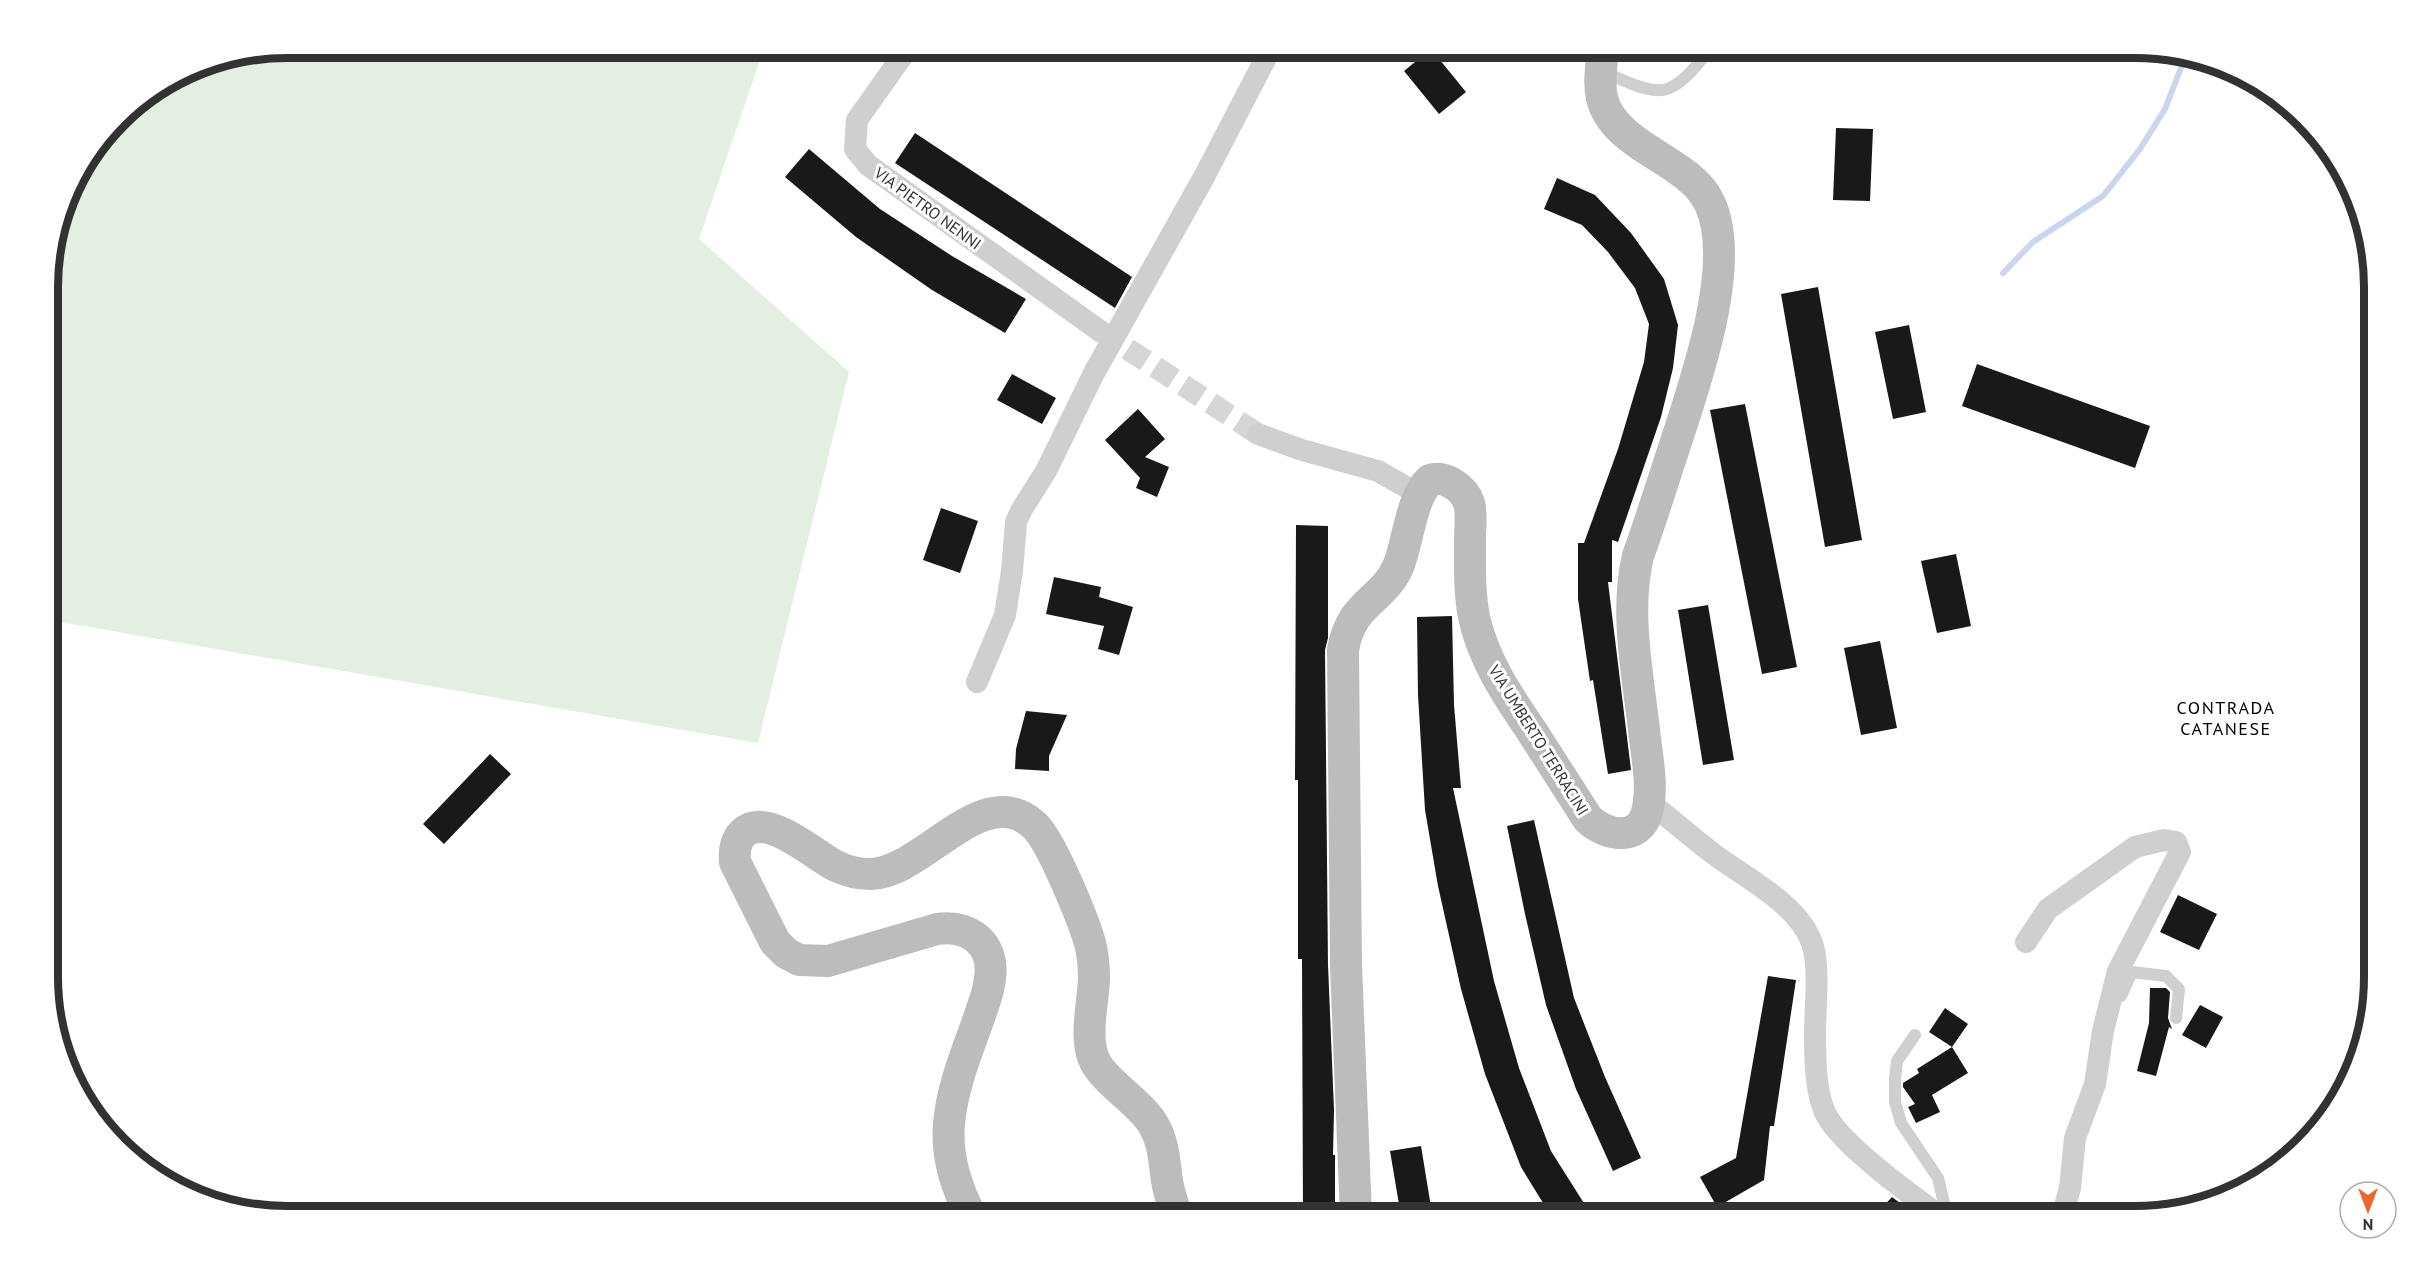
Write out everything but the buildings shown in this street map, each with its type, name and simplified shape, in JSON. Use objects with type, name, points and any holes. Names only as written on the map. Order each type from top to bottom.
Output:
[{"type":"street","name":"VIA PIETRO NENNI","points":[[901,58],[858,120],[855,149],[868,165],[1100,331]]},
{"type":"street","points":[[977,682],[1005,615],[1016,522],[1022,509],[1046,471],[1094,373],[1199,186],[1266,58]]},
{"type":"street","name":"VIA UMBERTO TERRACINI","points":[[1420,495],[1430,480],[1442,478],[1466,497],[1470,515],[1470,588],[1474,619],[1482,644],[1504,690],[1588,819],[1608,833],[1629,832],[1639,826],[1644,820],[1648,801],[1648,763],[1632,616],[1633,584],[1638,556],[1700,362],[1715,291],[1718,238],[1713,212],[1698,186],[1689,177],[1624,133],[1610,117],[1601,97],[1602,59]]},
{"type":"street","points":[[1258,434],[1302,450],[1378,471],[1420,495],[1398,566],[1388,582],[1354,617],[1349,626],[1343,650],[1346,965],[1356,1206]]},
{"type":"street","points":[[1648,801],[1715,855],[1782,903],[1803,926],[1812,944],[1817,985],[1815,1034],[1818,1083],[1827,1117],[1846,1140],[1926,1206]]},
{"type":"street","points":[[966,1206],[952,1168],[948,1126],[959,1077],[988,992],[991,969],[986,949],[972,934],[951,927],[937,929],[828,961],[807,961],[792,957],[775,942],[735,862],[737,840],[747,830],[762,827],[778,830],[837,866],[855,872],[873,874],[898,867],[964,824],[988,814],[1008,813],[1024,818],[1033,824],[1045,838],[1065,880],[1090,944],[1094,978],[1090,1040],[1093,1056],[1106,1074],[1144,1111],[1157,1130],[1163,1148],[1168,1184],[1174,1206]]},
{"type":"street","points":[[2026,942],[2048,909],[2135,847],[2164,840],[2176,842],[2180,852],[2118,971],[2103,1031],[2095,1084],[2075,1138],[2070,1188],[2065,1206]]},
{"type":"lane","points":[[1602,59],[1638,87],[1655,92],[1671,88],[1687,79],[1703,58]]},
{"type":"lane","points":[[2103,1031],[2114,1016],[2124,988],[2133,972],[2166,976],[2179,988],[2176,1018]]},
{"type":"lane","points":[[1916,1035],[1897,1061],[1894,1079],[1895,1102],[1900,1123],[1938,1178],[1945,1206]]},
{"type":"green space","points":[[288,58],[761,58],[699,239],[849,372],[758,743],[58,622],[58,288],[60,258],[66,229],[82,186],[97,160],[115,137],[148,106],[186,82],[229,66],[258,60]]},
{"type":"waterway","points":[[2003,273],[2033,242],[2103,196],[2140,149],[2165,109],[2183,64]]},
{"type":"tunnel","points":[[1100,331],[1258,434]]},
{"type":"district","name":"CONTRADA CATANESE","points":[[2226,717]]}]
